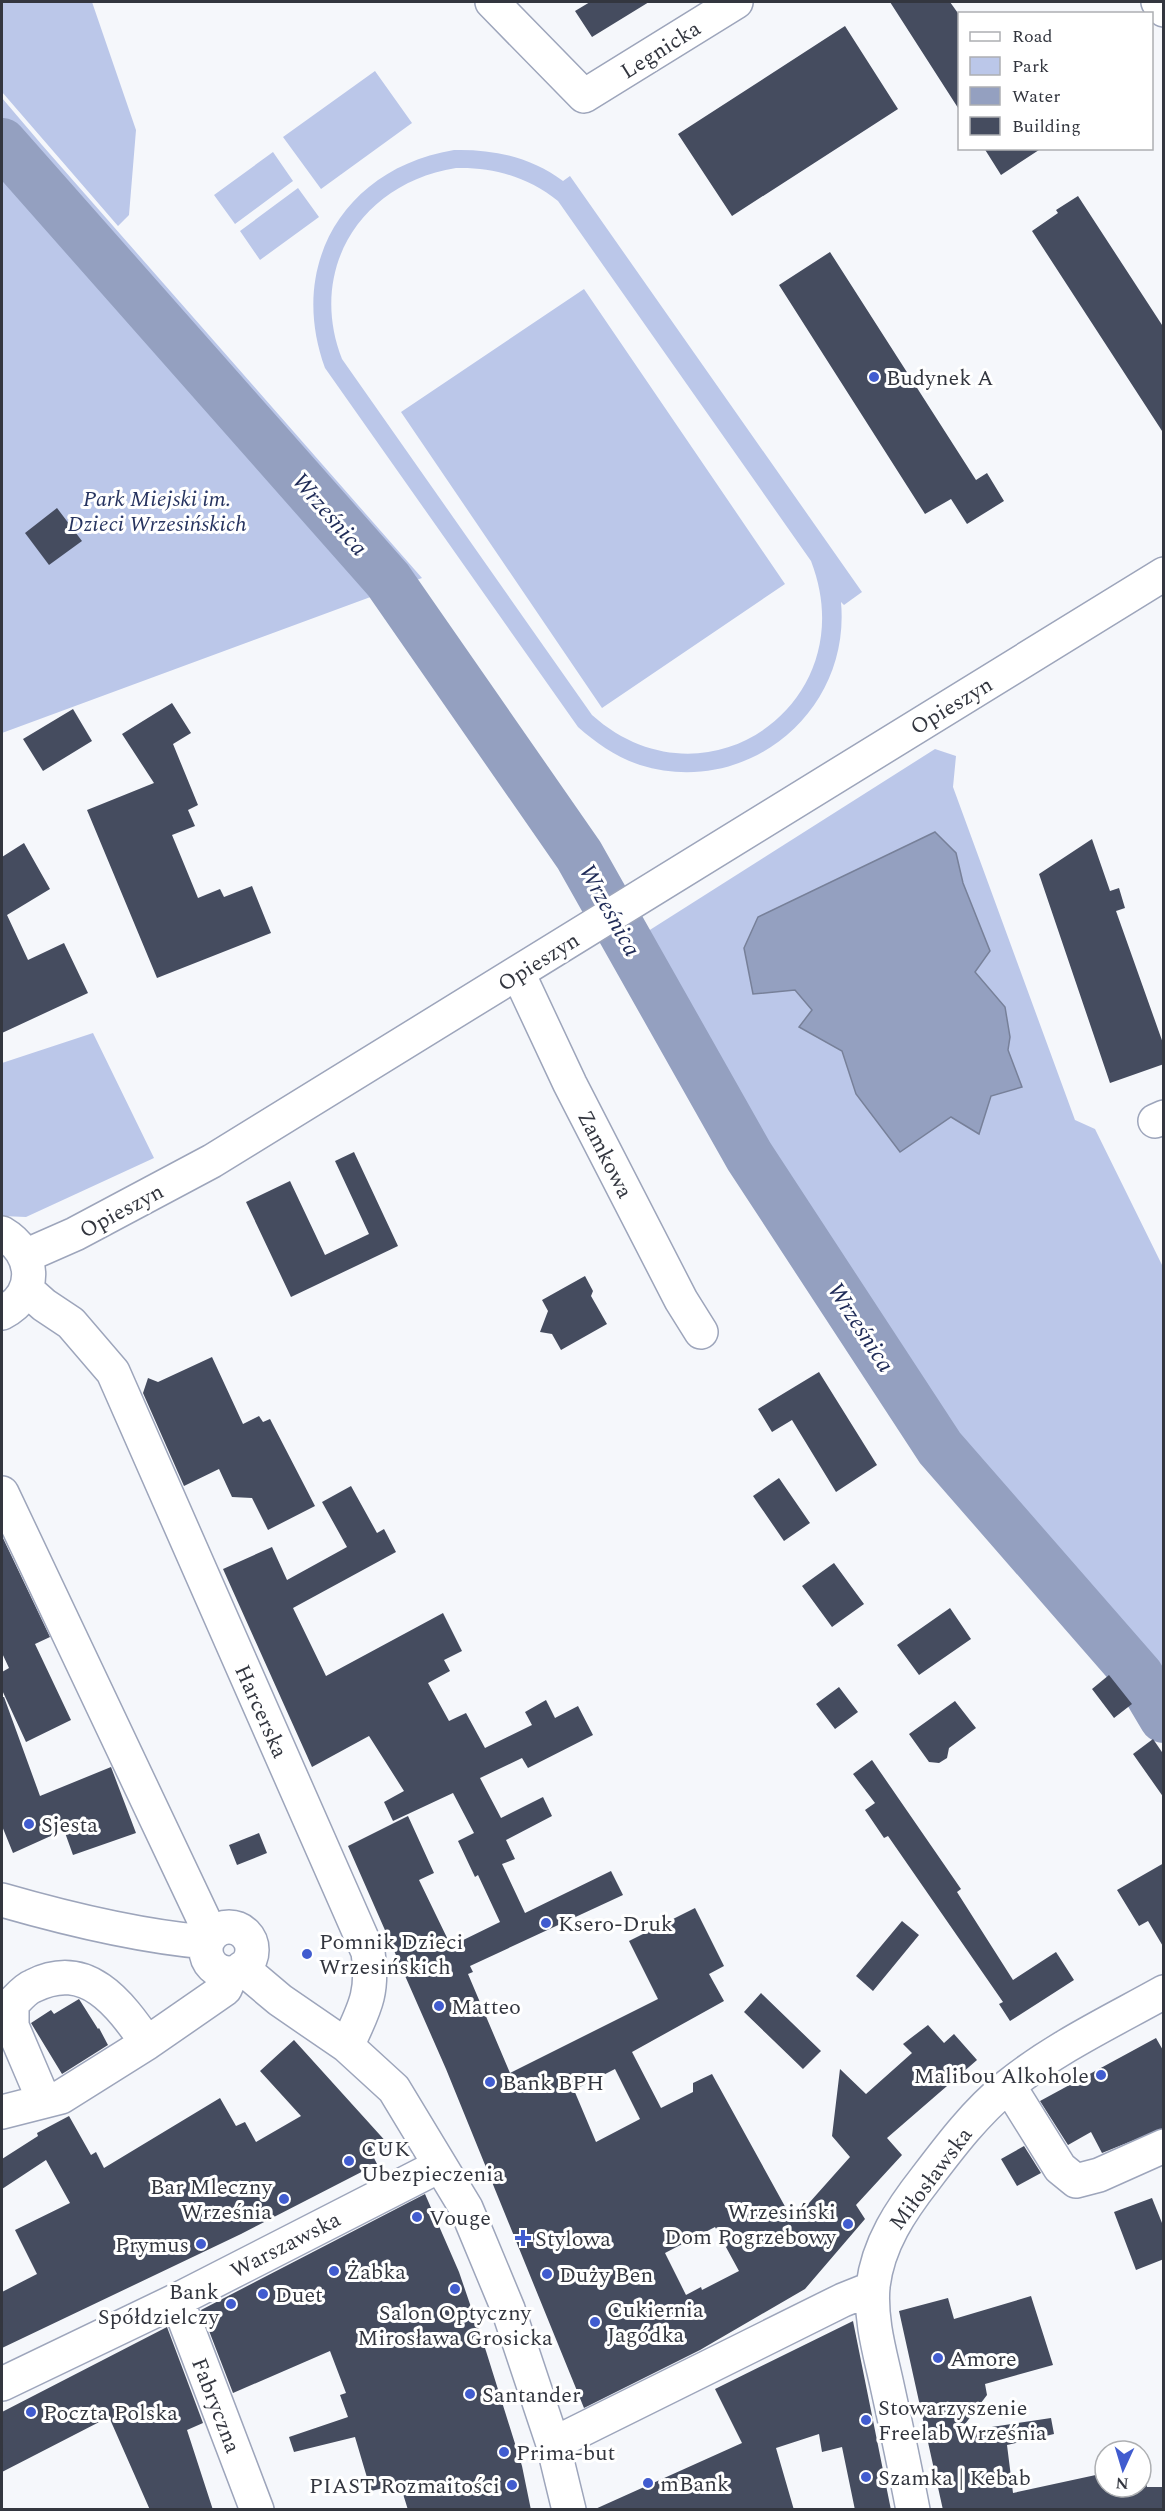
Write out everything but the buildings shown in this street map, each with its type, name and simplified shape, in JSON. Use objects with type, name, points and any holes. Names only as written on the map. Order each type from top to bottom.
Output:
[{"type":"street","name":"Legnicka","points":[[492,2],[584,96],[736,2]]},
{"type":"street","points":[[1158,2],[1164,10]]},
{"type":"street","name":"Opieszyn","points":[[26,1256],[75,1234],[212,1161],[1164,574]]},
{"type":"street","name":"Zamkowa","points":[[518,973],[570,1084],[681,1299],[701,1332]]},
{"type":"street","points":[[2,1233],[16,1243],[26,1256],[29,1273],[26,1289],[17,1303],[2,1313]]},
{"type":"street","name":"Harcerska","points":[[26,1289],[44,1305],[71,1323],[113,1372],[368,1952],[371,1971],[370,1991],[348,2046]]},
{"type":"street","points":[[2,1493],[206,1924],[210,1938]]},
{"type":"street","points":[[2,1900],[41,1911],[166,1938],[210,1938],[229,1926],[240,1929],[249,1937],[252,1954],[225,1989],[147,2043],[61,2097],[2,2112]]},
{"type":"street","points":[[237,1971],[348,2046],[394,2089],[466,2208],[508,2309],[553,2444],[569,2510]]},
{"type":"street","points":[[44,2101],[12,2026],[12,2004],[32,1986],[64,1976],[93,1983],[116,2003],[147,2043]]},
{"type":"street","name":"Miłosławska","points":[[914,2510],[874,2327],[873,2288],[878,2258],[887,2235],[954,2141],[981,2111],[1009,2086],[1061,2051],[1164,1992]]},
{"type":"street","points":[[1009,2086],[1060,2168],[1076,2181],[1099,2175],[1164,2146]]},
{"type":"street","name":"Warszawska","points":[[2,2384],[177,2300],[439,2166]]},
{"type":"street","points":[[553,2444],[843,2300],[873,2288]]},
{"type":"street","name":"Fabryczna","points":[[177,2300],[257,2510]]},
{"type":"green space","points":[[2,2],[92,2],[136,130],[129,215],[118,226],[2,92]]},
{"type":"green space","points":[[375,71],[412,123],[321,189],[283,137]]},
{"type":"green space","name":"Park Miejski im. Dzieci Wrzesińskich","points":[[2,98],[42,145],[422,578],[2,733]]},
{"type":"green space","points":[[454,150],[483,151],[525,160],[563,181],[570,176],[862,592],[844,605],[841,602],[840,642],[829,679],[810,711],[784,738],[753,757],[718,769],[679,772],[631,762],[607,749],[578,727],[325,368],[315,330],[314,293],[320,258],[334,227],[355,199],[383,177],[416,160]],"holes":[[[456,168],[510,175],[535,186],[558,201],[811,561],[822,613],[816,659],[796,699],[764,729],[725,748],[682,754],[636,743],[592,715],[342,359],[333,326],[332,293],[338,263],[350,235],[369,211],[393,192],[422,177]]]},
{"type":"green space","points":[[273,152],[293,181],[235,224],[214,195]]},
{"type":"green space","points":[[298,188],[319,217],[260,260],[240,231]]},
{"type":"green space","points":[[584,289],[785,584],[602,708],[401,412]]},
{"type":"green space","points":[[935,749],[956,756],[953,787],[1075,1120],[1095,1129],[1163,1267],[1163,1694],[1150,1670],[952,1442],[634,940]]},
{"type":"green space","points":[[93,1033],[154,1158],[26,1217],[2,1216],[2,1063]]},
{"type":"water","points":[[935,832],[956,853],[963,883],[990,951],[975,972],[1005,1007],[1010,1037],[1008,1050],[1022,1087],[991,1096],[979,1134],[951,1117],[900,1152],[856,1094],[842,1051],[799,1027],[812,1010],[795,990],[753,994],[744,948],[758,917]]},
{"type":"waterway","name":"Wrześnica","points":[[2,143],[388,580],[579,855],[749,1156],[940,1448],[1139,1676],[1164,1718]]},
{"type":"place","name":"Budynek A","points":[[874,377]]},
{"type":"place","name":"Sjesta","points":[[29,1824]]},
{"type":"place","name":"Ksero-Druk","points":[[546,1923]]},
{"type":"place","name":"Pomnik Dzieci Wrzesińskich","points":[[307,1954]]},
{"type":"place","name":"Matteo","points":[[439,2006]]},
{"type":"place","name":"Malibou Alkohole","points":[[1101,2075]]},
{"type":"place","name":"Bank BPH","points":[[490,2082]]},
{"type":"place","name":"CUK Ubezpieczenia","points":[[349,2161]]},
{"type":"place","name":"Bar Mleczny Września","points":[[284,2199]]},
{"type":"place","name":"Vouge","points":[[417,2217]]},
{"type":"place","name":"Wrzesiński Dom Pogrzebowy","points":[[848,2224]]},
{"type":"place","name":"Stylowa","points":[[523,2238]]},
{"type":"place","name":"Prymus","points":[[201,2244]]},
{"type":"place","name":"Żabka","points":[[334,2271]]},
{"type":"place","name":"Duży Ben","points":[[547,2274]]},
{"type":"place","name":"Salon Optyczny Mirosława Grosicka","points":[[455,2289]]},
{"type":"place","name":"Duet","points":[[263,2294]]},
{"type":"place","name":"Bank Spółdzielczy","points":[[231,2304]]},
{"type":"place","name":"Cukiernia Jagódka","points":[[595,2322]]},
{"type":"place","name":"Amore","points":[[938,2358]]},
{"type":"place","name":"Santander","points":[[470,2394]]},
{"type":"place","name":"Poczta Polska","points":[[31,2412]]},
{"type":"place","name":"Stowarzyszenie Freelab Września","points":[[866,2420]]},
{"type":"place","name":"Prima-but","points":[[504,2452]]},
{"type":"place","name":"Szamka | Kebab","points":[[866,2477]]},
{"type":"place","name":"mBank","points":[[648,2483]]},
{"type":"place","name":"PIAST Rozmaitości","points":[[512,2485]]}]
